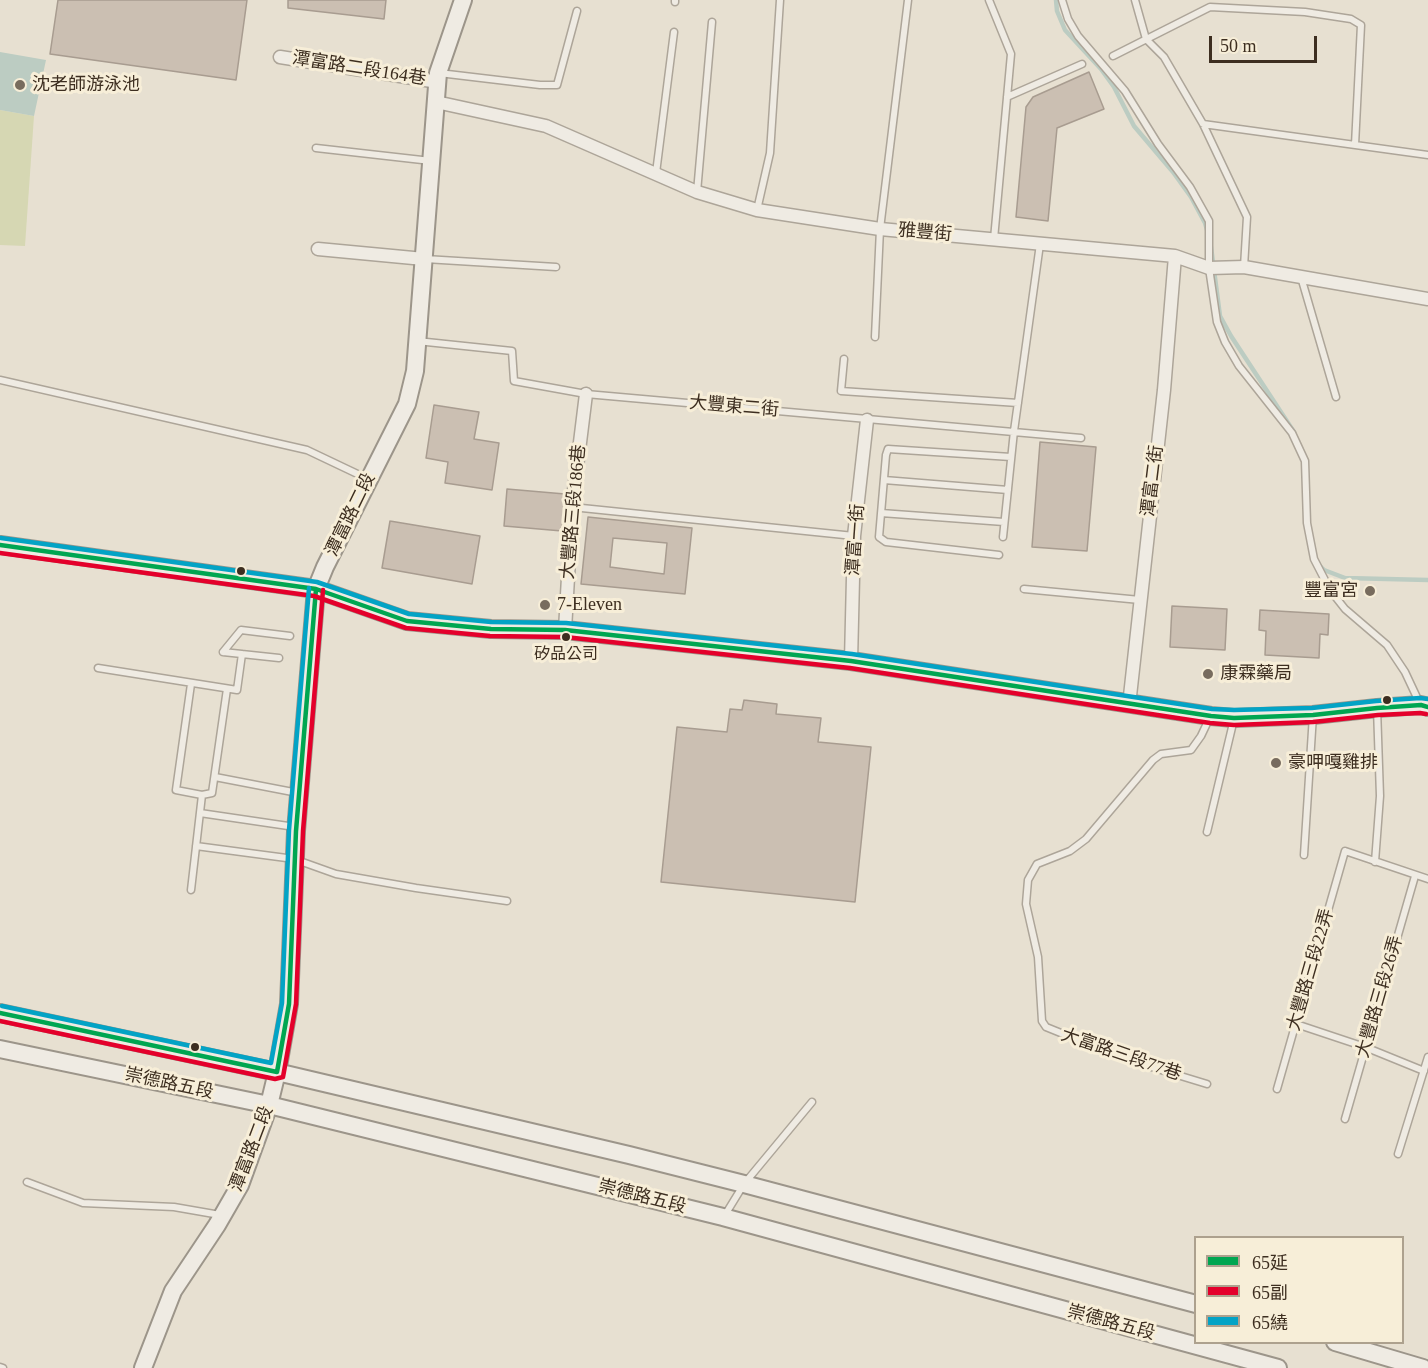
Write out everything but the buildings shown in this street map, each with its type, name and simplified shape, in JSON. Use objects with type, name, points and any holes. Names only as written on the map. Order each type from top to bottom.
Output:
[{"type":"street","name":"潭富路二段","points":[[143,1368],[173,1290],[223,1215],[240,1185],[269,1105],[277,1071],[289,1004],[298,793],[316,589],[407,404],[416,371],[438,77],[463,0]]},
{"type":"street","name":"潭富路二段164巷","points":[[280,57],[438,77]]},
{"type":"street","name":"雅豐街","points":[[436,102],[546,126],[697,192],[757,210],[880,229],[1175,256],[1209,268],[1244,267],[1428,299]]},
{"type":"street","points":[[318,249],[423,259]]},
{"type":"street","name":"潭富二街","points":[[1129,705],[1164,390],[1175,256]]},
{"type":"street","name":"大豐路三段186巷","points":[[565,630],[572,507],[586,394]]},
{"type":"street","name":"潭富一街","points":[[851,661],[854,536],[867,420]]},
{"type":"street","points":[[0,545],[316,589],[407,621],[491,629],[565,630],[851,661],[1211,716],[1234,718],[1313,716],[1377,708],[1424,706]]},
{"type":"street","name":"崇德路五段","points":[[0,1013],[277,1071],[744,1184],[1194,1303]]},
{"type":"street","name":"崇德路五段","points":[[0,1049],[269,1105],[723,1218],[1278,1368]]},
{"type":"street","points":[[1342,1344],[1423,1368]]},
{"type":"lane","points":[[757,210],[770,153],[780,0]]},
{"type":"lane","points":[[875,338],[880,229],[908,0]]},
{"type":"lane","points":[[989,0],[1011,54],[994,239]]},
{"type":"lane","points":[[1062,0],[1068,19],[1078,36],[1125,91],[1158,144],[1190,187],[1209,221],[1209,268],[1217,322],[1239,366],[1292,433],[1305,461],[1307,523],[1314,559],[1330,590],[1345,609],[1387,645],[1424,706]]},
{"type":"lane","points":[[1135,0],[1146,39],[1164,57],[1203,124],[1247,217],[1244,267]]},
{"type":"lane","points":[[1113,56],[1210,7],[1305,12],[1351,19],[1361,25],[1355,145]]},
{"type":"lane","points":[[438,77],[557,85],[577,11]]},
{"type":"lane","points":[[697,192],[712,22]]},
{"type":"lane","points":[[656,173],[674,32]]},
{"type":"lane","points":[[1007,97],[1082,64]]},
{"type":"lane","points":[[1203,124],[1428,155]]},
{"type":"lane","points":[[316,148],[431,161]]},
{"type":"lane","points":[[1002,537],[1014,431],[1041,243]]},
{"type":"lane","points":[[423,259],[556,267]]},
{"type":"lane","points":[[1301,277],[1336,397]]},
{"type":"lane","name":"大豐東二街","points":[[417,341],[512,351],[514,381],[586,394],[1081,438]]},
{"type":"lane","points":[[844,359],[842,391],[1018,403]]},
{"type":"lane","points":[[0,380],[307,450],[369,479]]},
{"type":"lane","points":[[999,555],[886,542],[879,537],[884,480],[888,448],[1011,457]]},
{"type":"lane","points":[[884,480],[1008,490]]},
{"type":"lane","points":[[572,507],[854,536]]},
{"type":"lane","points":[[881,513],[1004,522]]},
{"type":"lane","points":[[1024,589],[1140,600]]},
{"type":"lane","points":[[279,658],[223,652],[241,630],[291,636]]},
{"type":"lane","points":[[98,668],[237,690],[242,654]]},
{"type":"lane","points":[[191,684],[176,790],[202,795],[212,793],[227,689]]},
{"type":"lane","points":[[1377,708],[1380,796],[1375,862],[1428,879]]},
{"type":"lane","name":"大富路三段77巷","points":[[1207,1084],[1125,1059],[1046,1028],[1042,1021],[1038,957],[1026,904],[1028,880],[1037,864],[1070,851],[1086,839],[1153,760],[1161,754],[1191,750],[1202,736],[1211,716]]},
{"type":"lane","points":[[1304,855],[1313,716]]},
{"type":"lane","points":[[1207,832],[1234,718]]},
{"type":"lane","points":[[215,777],[298,793]]},
{"type":"lane","points":[[191,890],[202,795]]},
{"type":"lane","points":[[200,813],[296,827]]},
{"type":"lane","points":[[196,846],[294,859],[336,874],[507,901]]},
{"type":"lane","name":"大豐路三段22弄","points":[[1277,1089],[1345,851],[1375,862]]},
{"type":"lane","name":"大豐路三段26弄","points":[[1345,1119],[1415,876]]},
{"type":"lane","points":[[1296,1024],[1365,1047],[1424,1071]]},
{"type":"lane","points":[[1398,1154],[1428,1057]]},
{"type":"lane","points":[[723,1218],[744,1184],[812,1102]]},
{"type":"lane","points":[[27,1182],[83,1203],[174,1208],[223,1215]]},
{"type":"green space","points":[[0,110],[34,116],[25,246],[0,245]]},
{"type":"shaded area","name":"沈老師游泳池","points":[[0,52],[46,60],[34,116],[0,110]]},
{"type":"waterway","points":[[1056,0],[1057,11],[1065,30],[1101,69],[1114,87],[1134,126],[1191,197],[1207,230]]},
{"type":"waterway","points":[[1211,247],[1220,316],[1294,432]]},
{"type":"waterway","points":[[1319,565],[1324,570],[1345,578],[1428,580]]},
{"type":"transit line","name":"65繞","points":[[1,538],[317,582],[409,614],[491,622],[566,623],[852,654],[1212,709],[1312,708],[1376,701],[1428,699]]},
{"type":"transit line","name":"65延","points":[[0,545],[316,589],[407,621],[491,629],[565,630],[851,661],[1211,716],[1234,718],[1313,715],[1377,708],[1421,705],[1428,707]]},
{"type":"transit line","name":"65副","points":[[0,553],[314,596],[406,628],[490,636],[565,637],[850,668],[1210,723],[1234,725],[1313,722],[1378,715],[1426,714]]},
{"type":"transit line","name":"65繞","points":[[2,1006],[271,1063],[282,1003],[289,830],[309,588]]},
{"type":"transit line","name":"65延","points":[[0,1013],[277,1072],[289,1004],[296,831],[316,589]]},
{"type":"transit line","name":"65副","points":[[0,1021],[275,1079],[283,1077],[296,1004],[303,831],[323,590]]},
{"type":"place","name":"沈老師游泳池","points":[[20,85]]},
{"type":"place","name":"豐富宮","points":[[1370,591]]},
{"type":"place","name":"7-Eleven","points":[[545,605]]},
{"type":"place","name":"矽品公司","points":[[566,637]]},
{"type":"place","name":"康霖藥局","points":[[1208,674]]},
{"type":"place","name":"豪呷嘎雞排","points":[[1276,763]]}]
